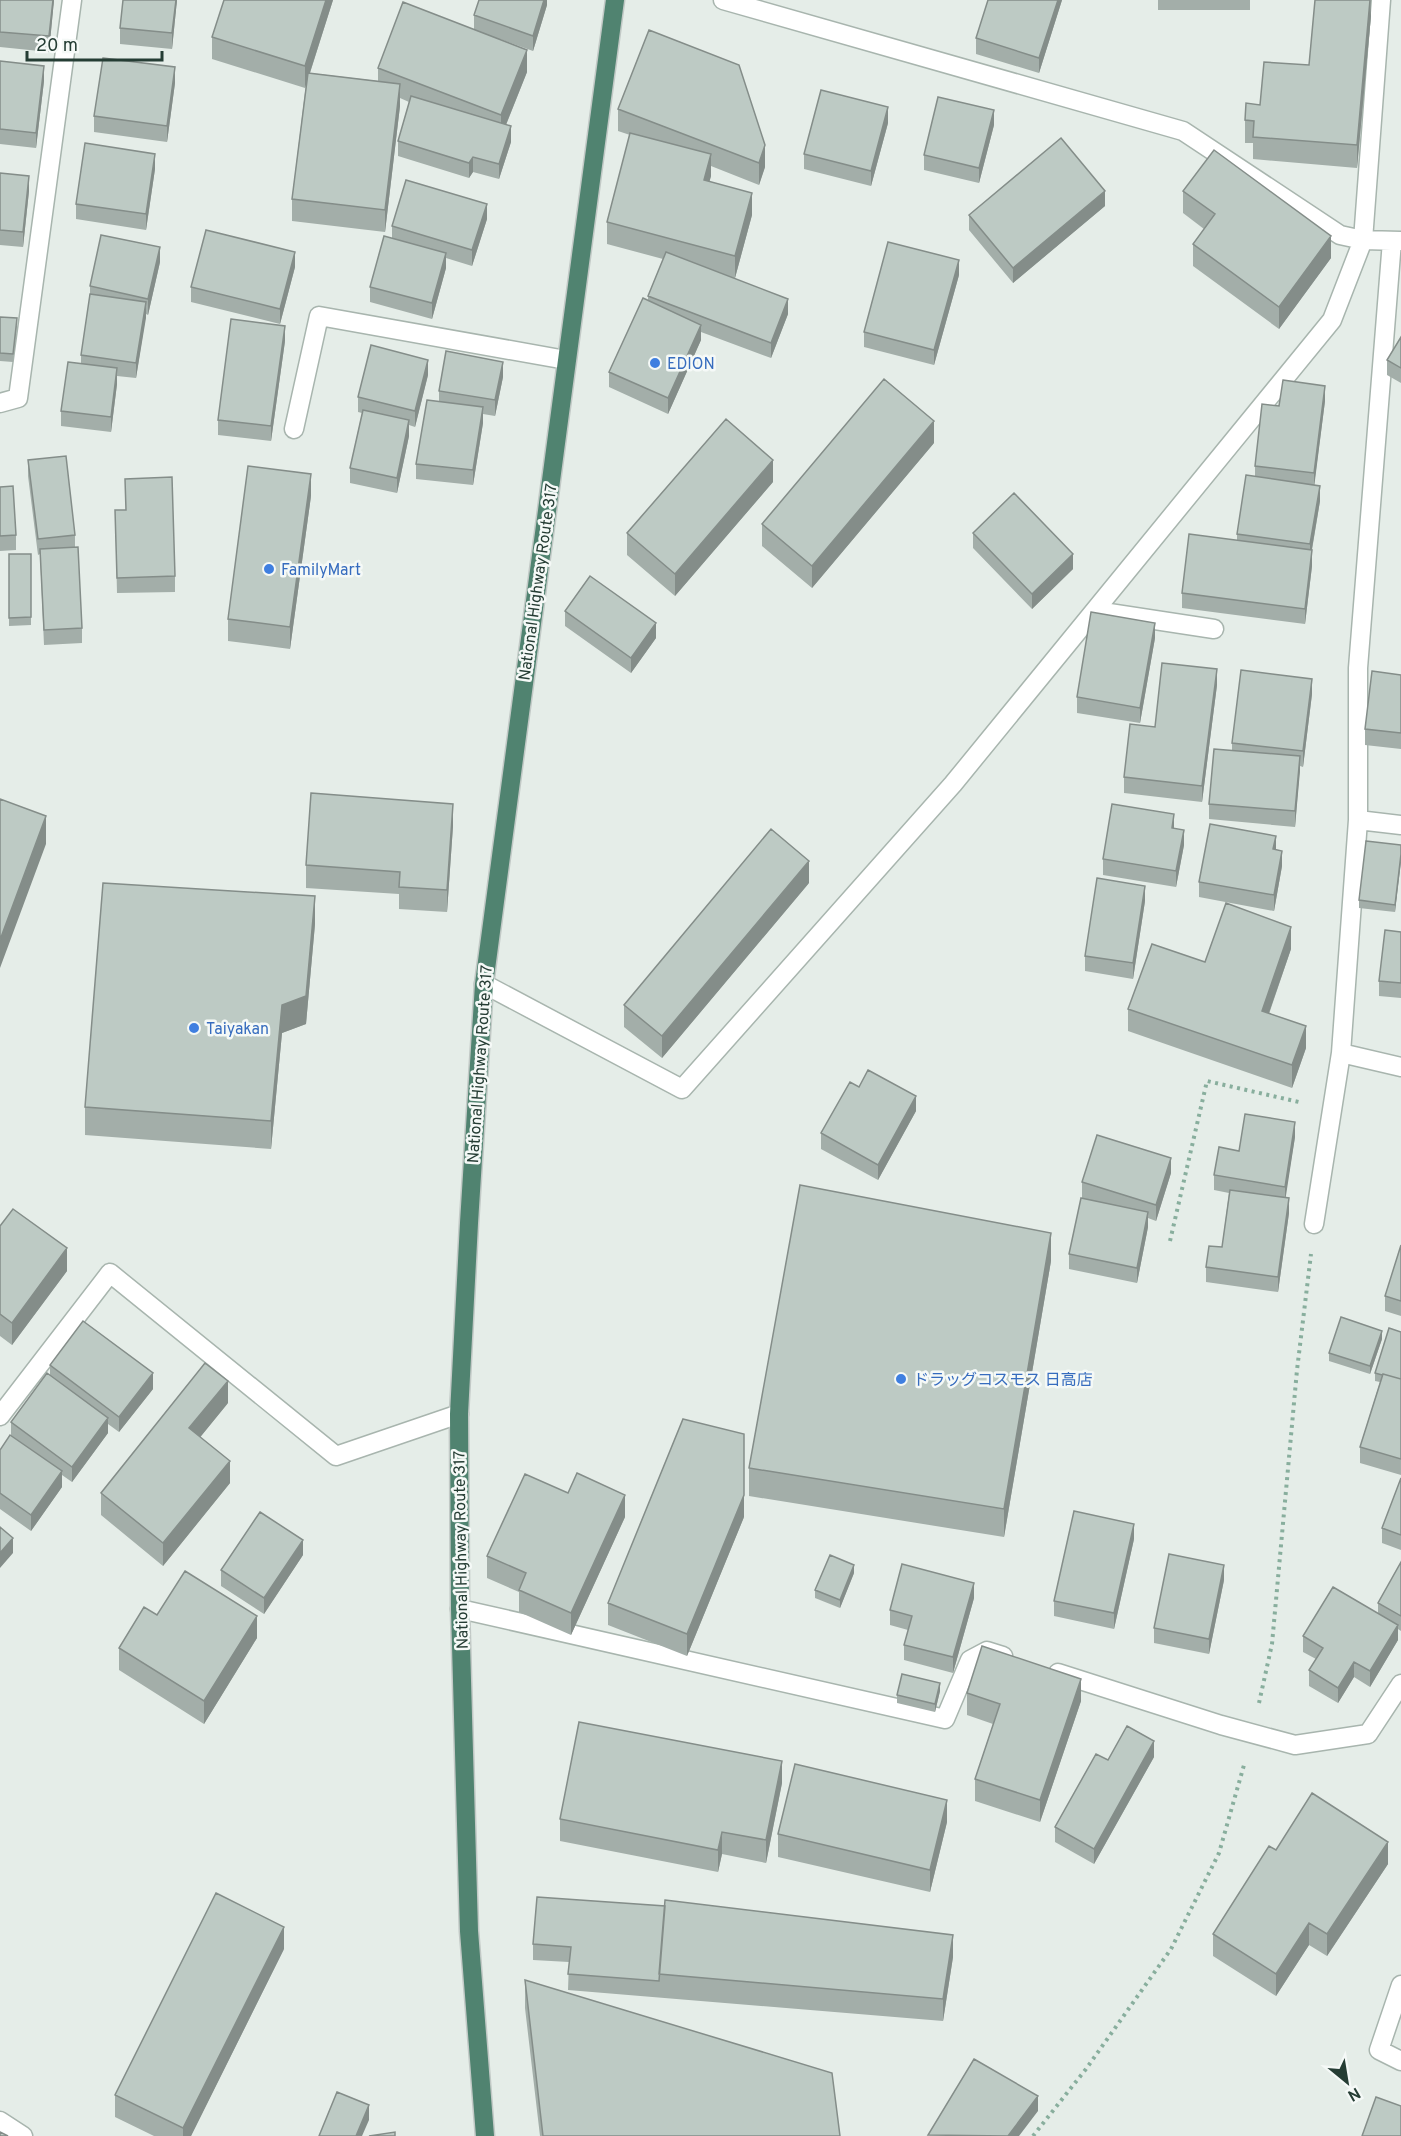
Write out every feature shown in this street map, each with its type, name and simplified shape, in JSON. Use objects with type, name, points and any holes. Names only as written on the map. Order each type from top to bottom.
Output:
[{"type":"highway","name":"National Highway Route 317","points":[[485,2136],[469,1931],[460,1610],[459,1414],[484,984],[615,0]]},
{"type":"street","points":[[0,403],[18,398],[72,0]]},
{"type":"street","points":[[723,0],[1183,130],[1340,235],[1363,240],[1396,241],[1358,668],[1358,819],[1341,1053],[1314,1224]]},
{"type":"street","points":[[484,984],[682,1089],[953,784],[1332,320],[1363,240],[1381,0]]},
{"type":"street","points":[[294,429],[319,316],[566,360]]},
{"type":"street","points":[[1096,611],[1214,629]]},
{"type":"street","points":[[1358,819],[1401,825]]},
{"type":"street","points":[[1341,1053],[1401,1067]]},
{"type":"street","points":[[0,1416],[110,1273],[336,1456],[459,1414]]},
{"type":"street","points":[[460,1610],[945,1719],[970,1660],[987,1651],[1020,1661]]},
{"type":"street","points":[[1043,1668],[1221,1725],[1295,1745],[1368,1734],[1401,1684]]},
{"type":"street","points":[[1401,1985],[1379,2050],[1401,2061]]},
{"type":"street","points":[[0,2121],[22,2136]]},
{"type":"path","points":[[1170,1241],[1207,1081],[1332,1109]]},
{"type":"building","points":[[0,0],[53,0],[49,36],[0,32]]},
{"type":"building","points":[[123,0],[176,0],[172,33],[120,28]]},
{"type":"building","points":[[224,0],[326,0],[305,66],[212,37]]},
{"type":"building","points":[[479,0],[544,0],[533,36],[474,15]]},
{"type":"building","points":[[988,0],[1058,0],[1039,58],[976,38]]},
{"type":"building","points":[[1315,0],[1370,0],[1357,145],[1253,137],[1254,121],[1245,120],[1246,103],[1260,105],[1264,62],[1309,65]]},
{"type":"building","points":[[403,2],[527,50],[501,115],[378,68]]},
{"type":"building","points":[[649,30],[739,65],[765,145],[759,163],[618,109]]},
{"type":"building","points":[[103,58],[175,67],[167,126],[94,116]]},
{"type":"building","points":[[0,61],[44,66],[36,133],[0,129]]},
{"type":"building","points":[[308,73],[400,84],[385,210],[292,199]]},
{"type":"building","points":[[821,90],[888,107],[871,171],[804,154]]},
{"type":"building","points":[[411,96],[511,126],[499,164],[473,157],[469,163],[398,141]]},
{"type":"building","points":[[938,97],[994,110],[979,168],[924,155]]},
{"type":"building","points":[[630,133],[711,154],[704,180],[752,193],[735,256],[607,222]]},
{"type":"building","points":[[1061,138],[1105,191],[1013,268],[969,215]]},
{"type":"building","points":[[85,143],[155,154],[146,214],[76,204]]},
{"type":"building","points":[[1214,150],[1331,236],[1279,307],[1193,244],[1215,214],[1183,191]]},
{"type":"building","points":[[0,173],[29,176],[23,232],[0,230]]},
{"type":"building","points":[[406,180],[487,204],[472,250],[392,226]]},
{"type":"building","points":[[206,230],[295,252],[280,309],[191,287]]},
{"type":"building","points":[[101,235],[160,247],[148,299],[90,286]]},
{"type":"building","points":[[384,236],[446,253],[432,303],[370,287]]},
{"type":"building","points":[[888,242],[959,260],[934,350],[864,332]]},
{"type":"building","points":[[666,252],[788,299],[771,343],[648,296]]},
{"type":"building","points":[[90,294],[146,302],[136,363],[81,355]]},
{"type":"building","name":"EDION","points":[[643,298],[701,325],[668,398],[609,372]]},
{"type":"building","points":[[0,317],[17,318],[13,354],[0,353]]},
{"type":"building","points":[[231,319],[285,326],[271,426],[218,420]]},
{"type":"building","points":[[1401,337],[1401,368],[1387,360]]},
{"type":"building","points":[[371,345],[428,360],[415,411],[358,397]]},
{"type":"building","points":[[446,351],[503,362],[495,400],[439,391]]},
{"type":"building","points":[[68,362],[117,368],[111,417],[61,411]]},
{"type":"building","points":[[884,379],[934,421],[812,566],[762,524]]},
{"type":"building","points":[[1283,380],[1325,386],[1314,473],[1255,466],[1262,404],[1279,406]]},
{"type":"building","points":[[427,400],[483,407],[473,470],[416,464]]},
{"type":"building","points":[[363,410],[409,420],[397,478],[350,468]]},
{"type":"building","points":[[726,419],[773,460],[675,574],[627,533]]},
{"type":"building","points":[[66,456],[75,535],[38,539],[28,460]]},
{"type":"building","name":"FamilyMart","points":[[248,466],[311,474],[290,627],[228,619]]},
{"type":"building","points":[[1246,475],[1320,486],[1310,544],[1237,534]]},
{"type":"building","points":[[172,477],[175,576],[117,578],[115,510],[126,510],[125,479]]},
{"type":"building","points":[[13,486],[16,535],[0,536],[0,487]]},
{"type":"building","points":[[1014,493],[1073,554],[1032,594],[973,533]]},
{"type":"building","points":[[1189,534],[1312,550],[1305,609],[1182,593]]},
{"type":"building","points":[[78,547],[82,628],[44,630],[40,549]]},
{"type":"building","points":[[9,554],[31,554],[31,617],[9,618]]},
{"type":"building","points":[[590,576],[656,623],[631,658],[565,611]]},
{"type":"building","points":[[1091,612],[1155,623],[1140,708],[1077,697]]},
{"type":"building","points":[[1162,663],[1217,669],[1202,786],[1124,777],[1130,724],[1155,727]]},
{"type":"building","points":[[1241,670],[1312,679],[1303,751],[1232,743]]},
{"type":"building","points":[[1372,671],[1401,675],[1401,733],[1365,729]]},
{"type":"building","points":[[1214,749],[1300,756],[1295,811],[1209,804]]},
{"type":"building","points":[[311,793],[453,804],[447,890],[399,887],[400,872],[306,865]]},
{"type":"building","points":[[0,799],[46,816],[0,940]]},
{"type":"building","points":[[1112,804],[1174,814],[1172,828],[1184,830],[1176,871],[1103,859]]},
{"type":"building","points":[[1210,824],[1276,836],[1273,849],[1282,851],[1274,895],[1199,882]]},
{"type":"building","points":[[771,829],[809,861],[662,1036],[624,1005]]},
{"type":"building","points":[[1366,841],[1401,845],[1395,905],[1359,900]]},
{"type":"building","points":[[1097,878],[1145,886],[1133,963],[1085,956]]},
{"type":"building","name":"Taiyakan","points":[[103,883],[315,896],[306,996],[282,1005],[271,1121],[85,1107]]},
{"type":"building","points":[[1226,903],[1291,927],[1262,1011],[1306,1026],[1292,1065],[1128,1009],[1152,944],[1205,962]]},
{"type":"building","points":[[1385,930],[1401,932],[1401,983],[1379,981]]},
{"type":"building","points":[[868,1070],[916,1096],[878,1165],[821,1133],[850,1082],[859,1087]]},
{"type":"building","points":[[1245,1114],[1295,1122],[1285,1187],[1214,1175],[1219,1147],[1239,1151]]},
{"type":"building","points":[[1097,1135],[1171,1158],[1156,1205],[1082,1182]]},
{"type":"building","name":"ドラッグコスモス 日高店","points":[[800,1185],[1051,1233],[1004,1509],[749,1468]]},
{"type":"building","points":[[1230,1190],[1289,1198],[1278,1277],[1206,1267],[1209,1246],[1222,1247]]},
{"type":"building","points":[[1081,1198],[1148,1212],[1137,1268],[1069,1254]]},
{"type":"building","points":[[13,1209],[67,1248],[12,1323],[0,1314],[0,1226]]},
{"type":"building","points":[[1401,1245],[1401,1301],[1385,1296]]},
{"type":"building","points":[[1341,1317],[1382,1331],[1370,1366],[1329,1353]]},
{"type":"building","points":[[83,1321],[153,1373],[119,1417],[50,1365]]},
{"type":"building","points":[[1389,1328],[1401,1332],[1401,1379],[1375,1373]]},
{"type":"building","points":[[205,1363],[228,1381],[189,1428],[230,1461],[163,1543],[101,1493]]},
{"type":"building","points":[[47,1373],[108,1418],[72,1467],[11,1422]]},
{"type":"building","points":[[1383,1374],[1401,1379],[1401,1459],[1360,1447]]},
{"type":"building","points":[[683,1419],[744,1434],[744,1495],[687,1634],[608,1603]]},
{"type":"building","points":[[10,1435],[62,1471],[31,1515],[0,1493],[0,1450]]},
{"type":"building","points":[[577,1473],[625,1495],[571,1613],[519,1590],[526,1573],[487,1556],[525,1474],[568,1493]]},
{"type":"building","points":[[1401,1478],[1401,1535],[1382,1528]]},
{"type":"building","points":[[1074,1511],[1134,1524],[1114,1613],[1054,1601]]},
{"type":"building","points":[[260,1512],[303,1540],[264,1598],[221,1570]]},
{"type":"building","points":[[0,1527],[13,1538],[0,1553]]},
{"type":"building","points":[[1169,1554],[1224,1565],[1209,1639],[1154,1628]]},
{"type":"building","points":[[830,1555],[854,1565],[840,1600],[815,1590]]},
{"type":"building","points":[[1401,1562],[1401,1616],[1378,1603]]},
{"type":"building","points":[[902,1564],[974,1583],[953,1657],[904,1645],[912,1616],[890,1610]]},
{"type":"building","points":[[185,1571],[257,1616],[204,1701],[119,1648],[144,1607],[157,1615]]},
{"type":"building","points":[[1333,1587],[1398,1625],[1370,1671],[1354,1662],[1338,1688],[1309,1670],[1323,1648],[1303,1636]]},
{"type":"building","points":[[982,1646],[1081,1679],[1040,1800],[975,1779],[1000,1704],[967,1693]]},
{"type":"building","points":[[902,1674],[940,1683],[935,1704],[897,1695]]},
{"type":"building","points":[[579,1722],[782,1761],[766,1840],[722,1832],[718,1850],[560,1819]]},
{"type":"building","points":[[1127,1726],[1154,1741],[1094,1849],[1055,1827],[1096,1754],[1108,1760]]},
{"type":"building","points":[[795,1764],[947,1800],[930,1870],[778,1834]]},
{"type":"building","points":[[1312,1793],[1388,1842],[1327,1934],[1309,1923],[1276,1974],[1213,1934],[1269,1846],[1276,1850]]},
{"type":"building","points":[[216,1893],[284,1927],[183,2128],[115,2095]]},
{"type":"building","points":[[537,1897],[665,1906],[659,1981],[568,1974],[571,1947],[533,1944]]},
{"type":"building","points":[[665,1900],[953,1935],[943,1999],[659,1974]]},
{"type":"building","points":[[525,1980],[832,2073],[840,2136],[543,2136]]},
{"type":"building","points":[[974,2059],[1038,2096],[1008,2136],[928,2135]]},
{"type":"building","points":[[337,2092],[369,2105],[356,2136],[319,2136]]},
{"type":"building","points":[[1376,2097],[1401,2106],[1401,2136],[1362,2136]]},
{"type":"building","points":[[395,2132],[395,2136],[369,2136]]},
{"type":"place","name":"EDION","points":[[655,363]]},
{"type":"place","name":"FamilyMart","points":[[269,569]]},
{"type":"place","name":"Taiyakan","points":[[194,1028]]},
{"type":"place","name":"ドラッグコスモス 日高店","points":[[901,1379]]}]
